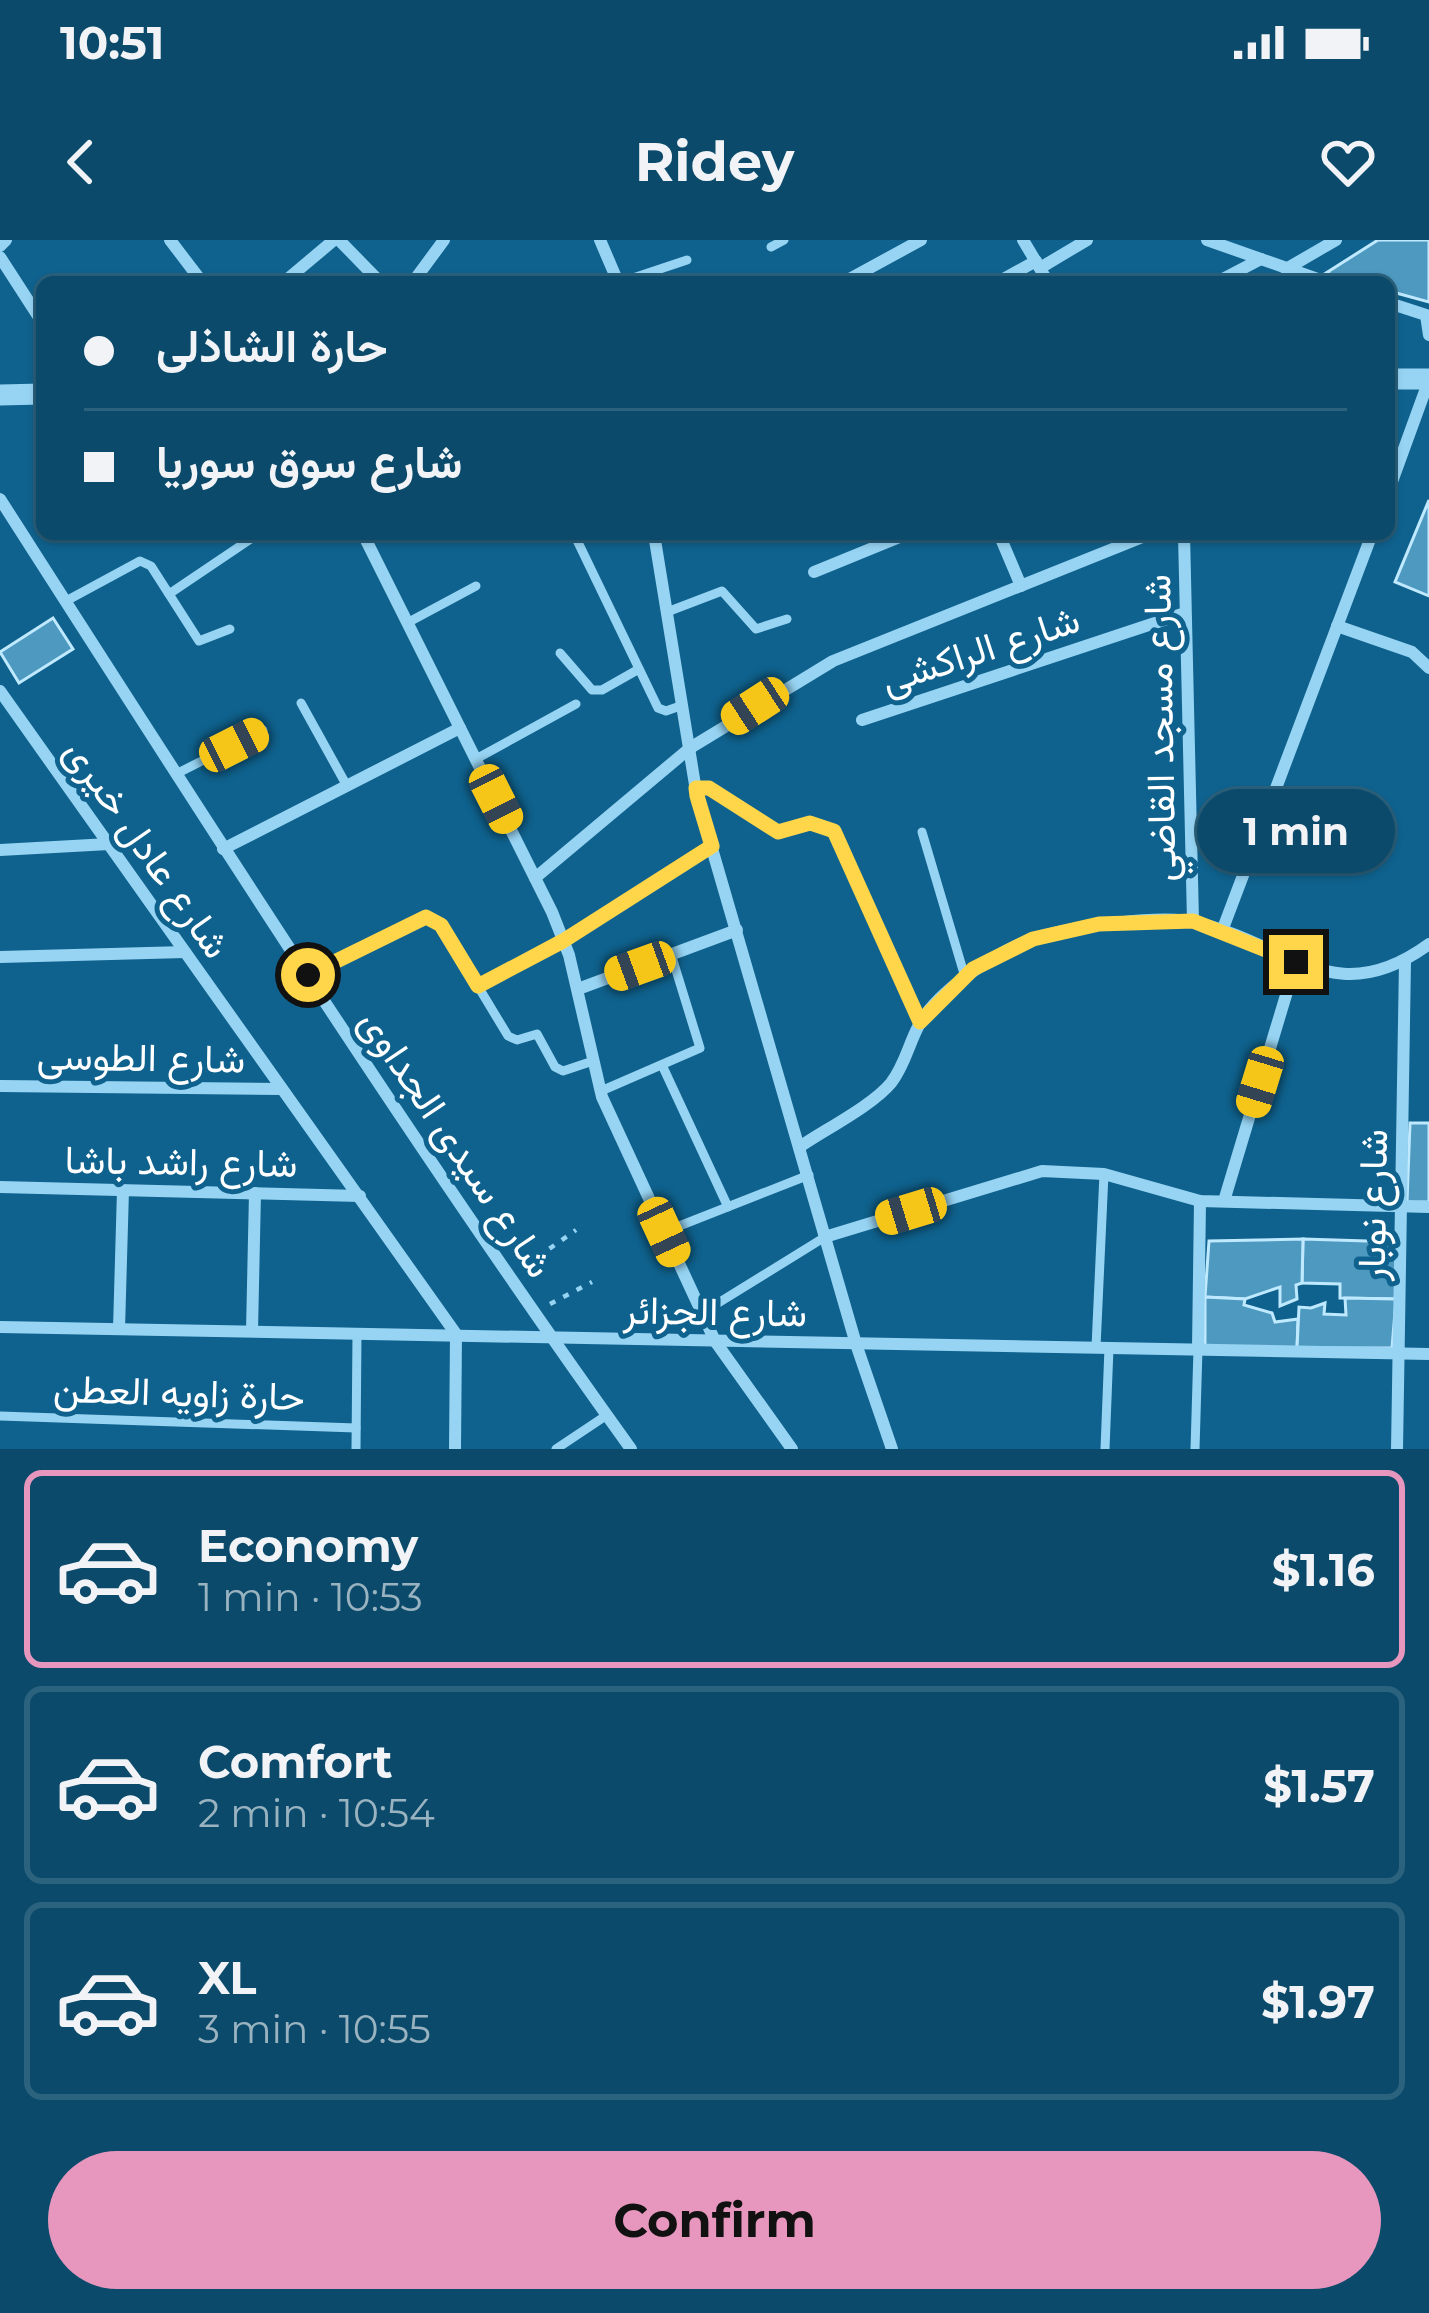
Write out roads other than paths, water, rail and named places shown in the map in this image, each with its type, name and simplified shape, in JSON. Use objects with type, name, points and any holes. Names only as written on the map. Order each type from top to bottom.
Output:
[{"type":"street","points":[[170,240],[197,276]]},
{"type":"street","points":[[292,276],[337,240],[374,276]]},
{"type":"street","points":[[417,276],[444,240]]},
{"type":"street","points":[[600,240],[617,276]]},
{"type":"street","points":[[855,276],[921,240]]},
{"type":"street","points":[[1023,240],[1045,276]]},
{"type":"street","points":[[1011,276],[1087,240]]},
{"type":"street","points":[[1207,240],[1309,276]]},
{"type":"street","points":[[1286,268],[1336,240]]},
{"type":"street","points":[[0,257],[36,313]]},
{"type":"street","points":[[1229,276],[1262,260]]},
{"type":"street","points":[[1395,305],[1426,315],[1429,334]]},
{"type":"street","points":[[1395,379],[1429,379],[1396,455]]},
{"type":"street","points":[[0,395],[36,394]]},
{"type":"street","name":"شارع سيدى الجداوى","points":[[0,499],[223,848],[551,1337],[632,1449]]},
{"type":"street","points":[[366,540],[536,878],[578,989],[601,1091],[715,1341],[792,1449]]},
{"type":"street","points":[[658,540],[696,788],[856,1344],[892,1449]]},
{"type":"street","points":[[814,572],[892,540]]},
{"type":"street","points":[[1001,540],[1021,586]]},
{"type":"street","points":[[536,878],[690,748],[833,661],[1135,540]]},
{"type":"street","name":"شارع مسجد القاضي","points":[[1184,540],[1193,921]]},
{"type":"street","points":[[1222,931],[1370,540]]},
{"type":"street","name":"شارع الراكشى","points":[[862,720],[1185,613]]},
{"type":"street","points":[[1337,626],[1412,652],[1429,668]]},
{"type":"street","name":"شارع عادل خيرى","points":[[0,691],[456,1334]]},
{"type":"street","points":[[223,848],[460,728]]},
{"type":"street","points":[[696,788],[709,788],[778,832],[810,823],[834,831],[920,1022]]},
{"type":"street","points":[[0,850],[109,844]]},
{"type":"street","points":[[801,1146],[890,1085],[920,1022],[965,977],[1033,939],[1099,924],[1193,921],[1335,975],[1369,975],[1406,961],[1429,944]]},
{"type":"street","points":[[578,989],[736,930]]},
{"type":"street","points":[[0,957],[185,952]]},
{"type":"street","name":"شارع نوبار","points":[[1397,1449],[1406,961]]},
{"type":"street","points":[[1224,1201],[1296,962]]},
{"type":"street","name":"شارع الطوسى","points":[[0,1086],[282,1089]]},
{"type":"street","points":[[828,1236],[1042,1171],[1104,1174],[1200,1201],[1429,1207]]},
{"type":"street","name":"شارع راشد باشا","points":[[0,1187],[360,1196]]},
{"type":"street","points":[[119,1329],[123,1190]]},
{"type":"street","points":[[252,1331],[255,1193]]},
{"type":"street","points":[[1198,1349],[1200,1201]]},
{"type":"street","name":"شارع الجزائر","points":[[0,1327],[1429,1354]]},
{"type":"street","points":[[455,1449],[456,1334]]},
{"type":"lane","points":[[771,248],[784,240]]},
{"type":"lane","points":[[638,276],[687,260]]},
{"type":"lane","points":[[170,594],[249,540]]},
{"type":"lane","points":[[577,540],[660,710],[683,705]]},
{"type":"lane","points":[[66,601],[140,561],[151,566],[199,641],[230,629]]},
{"type":"lane","points":[[407,623],[476,586]]},
{"type":"lane","points":[[667,613],[722,592],[756,629],[787,619]]},
{"type":"lane","points":[[560,653],[592,690],[602,690],[639,670]]},
{"type":"lane","points":[[301,703],[346,786]]},
{"type":"lane","points":[[476,759],[576,704]]},
{"type":"lane","points":[[176,774],[263,730]]},
{"type":"lane","points":[[922,832],[965,977]]},
{"type":"lane","points":[[478,986],[563,941],[712,846]]},
{"type":"lane","points":[[308,975],[426,917],[441,925],[508,1036],[518,1040],[536,1034],[557,1069],[566,1071],[593,1061]]},
{"type":"lane","points":[[601,1091],[696,1052],[701,1045],[671,954]]},
{"type":"lane","points":[[662,1066],[728,1207]]},
{"type":"lane","points":[[1104,1174],[1106,1449]]},
{"type":"lane","points":[[664,1232],[809,1175]]},
{"type":"lane","points":[[702,1313],[828,1236]]},
{"type":"lane","points":[[356,1333],[356,1449]]},
{"type":"lane","points":[[1195,1449],[1198,1349]]},
{"type":"lane","points":[[556,1449],[607,1414]]},
{"type":"lane","name":"حارة زاويه العطن","points":[[0,1416],[356,1428]]}]
